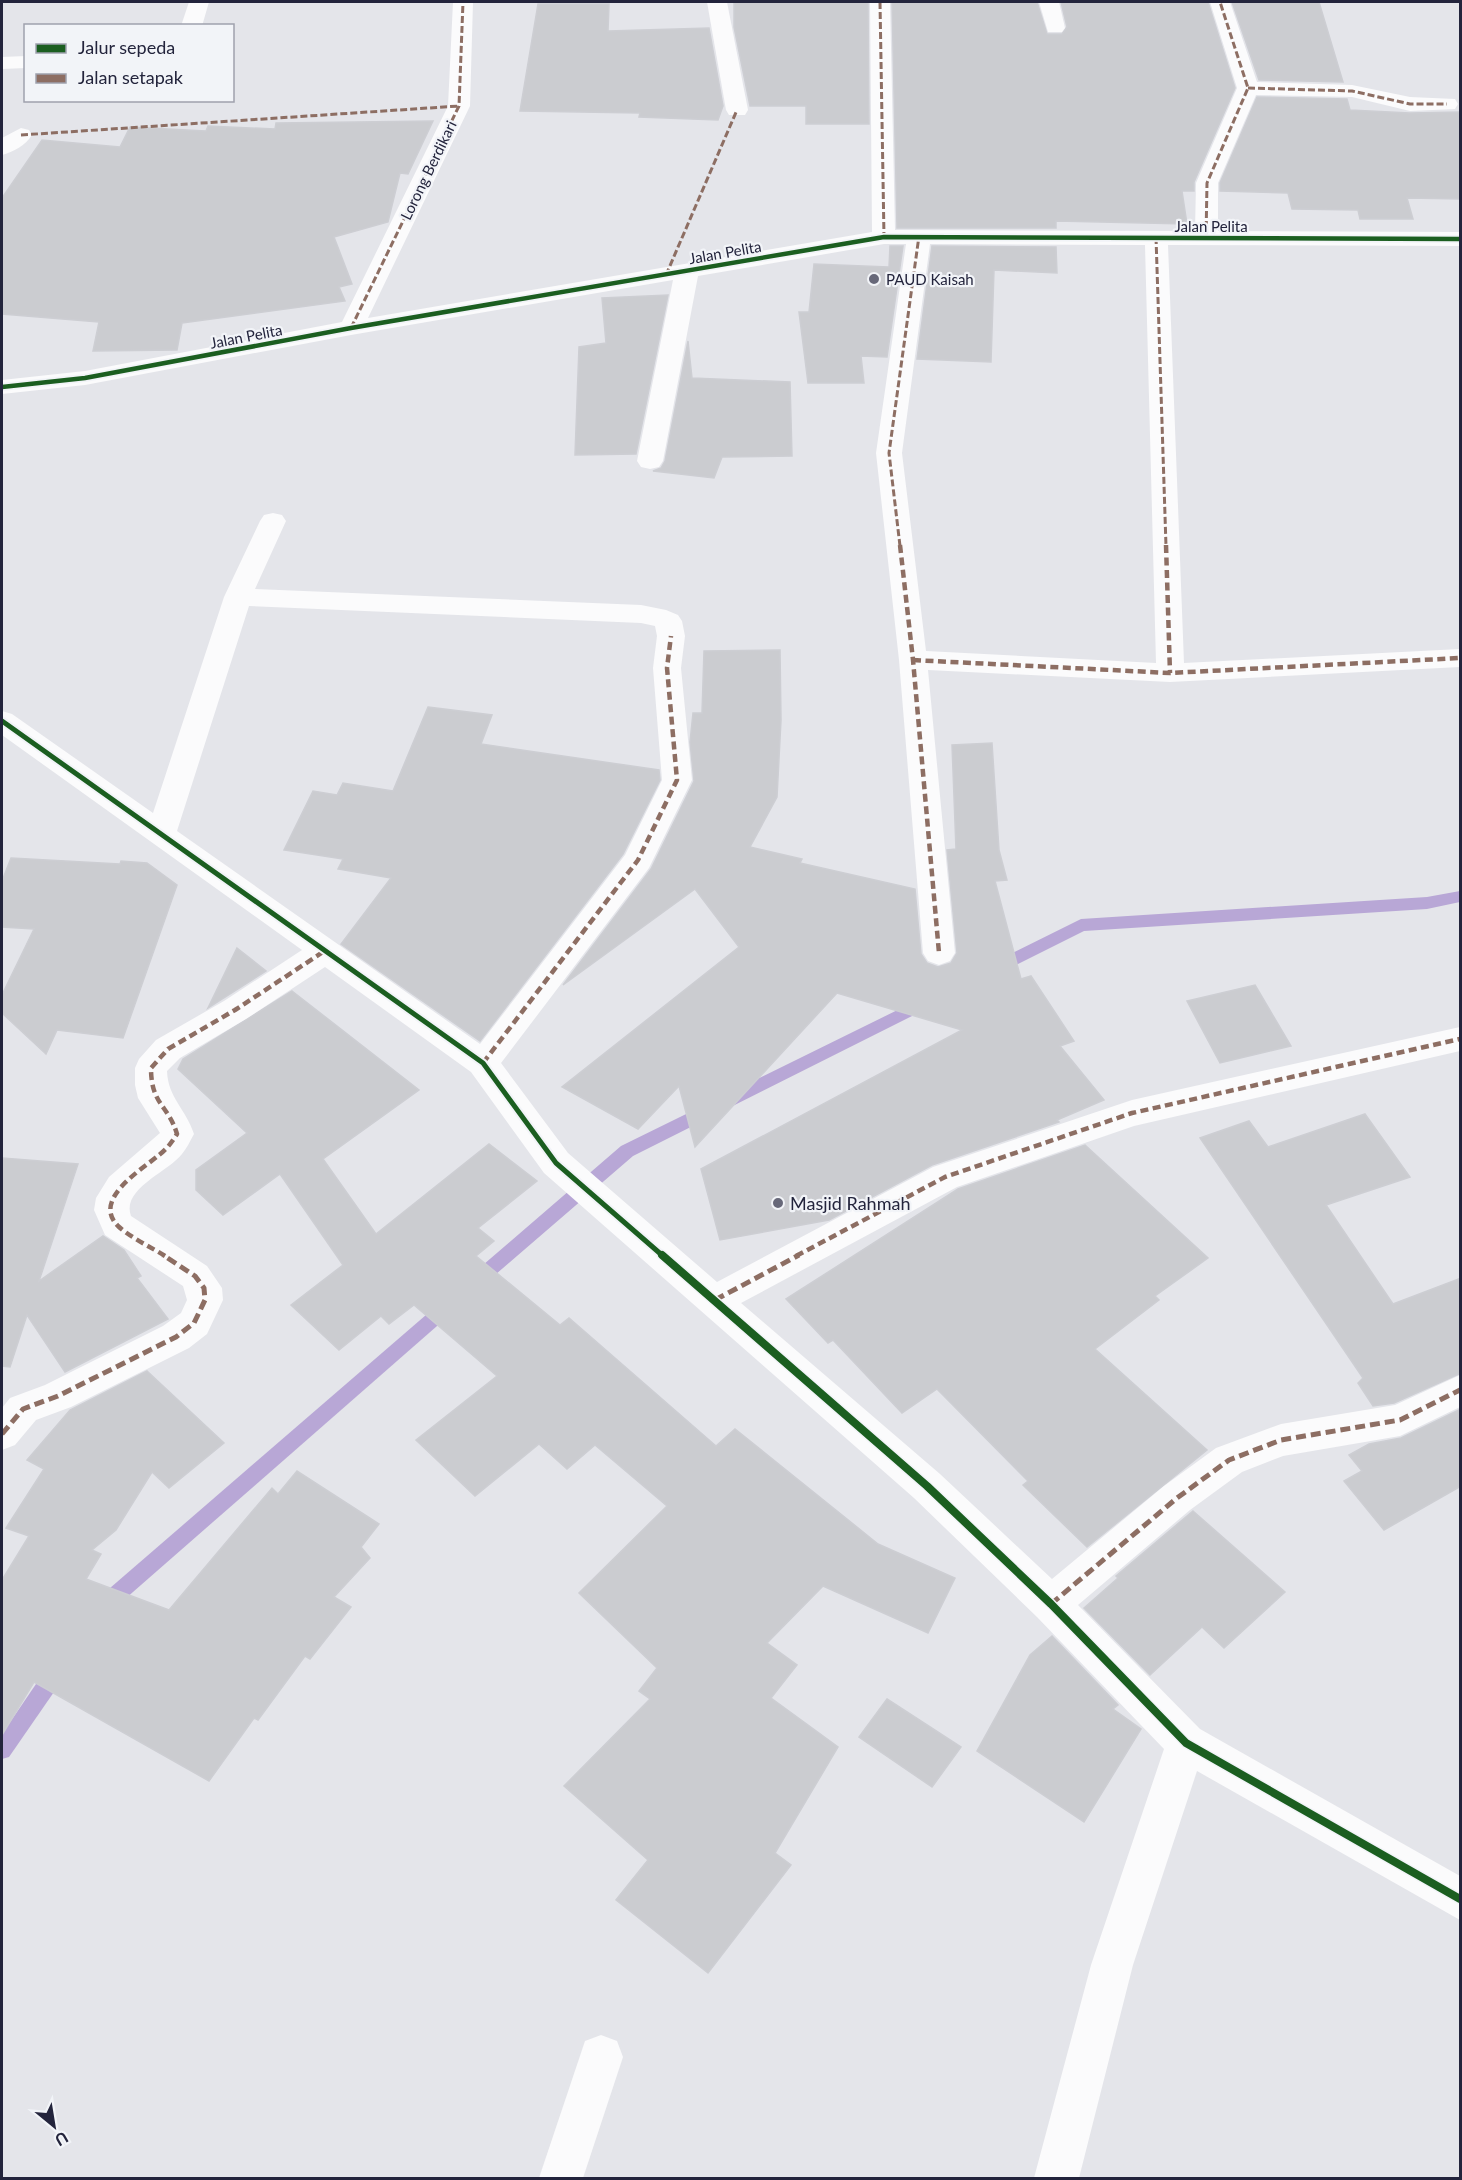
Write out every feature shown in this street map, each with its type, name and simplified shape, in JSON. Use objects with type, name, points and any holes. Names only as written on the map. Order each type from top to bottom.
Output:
[{"type":"street","points":[[192,24],[199,2]]},
{"type":"street","name":"Lorong Berdikari","points":[[351,328],[459,106],[463,2]]},
{"type":"street","points":[[717,2],[736,110]]},
{"type":"street","points":[[880,2],[884,237]]},
{"type":"street","points":[[1049,2],[1055,28]]},
{"type":"street","points":[[1206,238],[1207,183],[1248,88],[1220,2]]},
{"type":"street","points":[[2,63],[24,62]]},
{"type":"street","points":[[1248,88],[1352,91],[1410,104],[1446,105]]},
{"type":"street","points":[[2,148],[21,135]]},
{"type":"street","points":[[919,236],[889,453],[913,660],[939,952]]},
{"type":"street","name":"Jalan Pelita","points":[[2,387],[85,378],[351,328],[884,237],[1156,237],[1460,241]]},
{"type":"street","points":[[1156,237],[1170,673]]},
{"type":"street","points":[[650,461],[687,271]]},
{"type":"street","points":[[161,835],[238,597],[273,521]]},
{"type":"street","points":[[238,597],[641,614],[668,621],[671,636],[667,668],[677,780],[638,860],[483,1064]]},
{"type":"street","points":[[913,660],[1170,673],[1461,658]]},
{"type":"street","points":[[2,721],[483,1064],[555,1163],[927,1486],[1051,1604],[1186,1743],[1461,1899]]},
{"type":"street","points":[[2,1434],[23,1409],[58,1396],[168,1341],[194,1323],[205,1300],[204,1288],[195,1276],[117,1224],[111,1215],[112,1197],[119,1187],[165,1151],[177,1134],[173,1121],[155,1098],[149,1078],[151,1068],[168,1048],[235,1010],[326,950]]},
{"type":"street","points":[[715,1300],[945,1177],[1132,1113],[1461,1038]]},
{"type":"street","points":[[1051,1604],[1177,1498],[1229,1460],[1281,1440],[1400,1420],[1461,1390]]},
{"type":"street","points":[[1057,2178],[1112,1965],[1186,1743]]},
{"type":"street","points":[[561,2178],[602,2057]]},
{"type":"building","points":[[734,2],[868,2],[869,124],[806,124],[806,106],[750,106],[734,27]]},
{"type":"building","points":[[892,2],[1037,2],[1047,34],[1062,34],[1067,27],[1061,2],[1208,2],[1235,88],[1194,182],[1194,191],[1182,191],[1187,224],[1056,221],[1056,228],[897,228]]},
{"type":"building","points":[[1232,2],[1319,2],[1343,82],[1259,80]]},
{"type":"building","points":[[538,4],[609,4],[608,31],[709,28],[723,106],[718,120],[639,117],[640,113],[520,111]]},
{"type":"building","points":[[1257,97],[1347,99],[1350,110],[1410,113],[1461,112],[1461,199],[1407,198],[1413,219],[1360,219],[1358,210],[1292,209],[1288,193],[1220,191],[1220,183]]},
{"type":"building","points":[[433,121],[408,174],[400,173],[388,222],[334,237],[352,284],[339,287],[345,301],[182,323],[177,350],[93,351],[99,322],[2,314],[2,198],[42,140],[120,147],[130,127],[206,131],[208,126],[275,129],[276,123]]},
{"type":"building","points":[[890,246],[903,246],[887,357],[861,356],[864,383],[808,383],[799,312],[809,312],[814,264],[889,267]]},
{"type":"building","points":[[932,246],[1056,247],[1057,273],[994,270],[991,362],[917,359]]},
{"type":"building","points":[[668,295],[636,454],[575,455],[579,347],[606,343],[602,298]]},
{"type":"building","points":[[688,341],[692,378],[790,382],[792,456],[722,457],[714,478],[653,471],[661,468],[665,461]]},
{"type":"building","points":[[780,650],[781,720],[777,797],[750,847],[802,859],[800,863],[915,889],[921,954],[927,963],[938,967],[951,963],[957,953],[947,850],[956,849],[952,745],[992,743],[999,850],[1007,880],[995,881],[1021,979],[1031,976],[1074,1041],[1060,1046],[1104,1100],[1057,1120],[1059,1122],[932,1165],[829,1220],[720,1240],[701,1169],[962,1030],[837,993],[695,1147],[679,1086],[638,1129],[562,1087],[739,947],[695,889],[563,985],[651,869],[694,781],[690,742],[693,713],[702,713],[704,651]]},
{"type":"building","points":[[428,707],[492,715],[481,744],[659,770],[660,780],[623,854],[480,1041],[341,944],[391,878],[338,869],[343,859],[284,850],[313,791],[337,795],[343,783],[393,791]]},
{"type":"building","points":[[11,858],[120,864],[121,861],[147,863],[177,885],[123,1038],[57,1030],[46,1054],[2,1013],[2,995],[34,929],[2,927],[2,881]]},
{"type":"building","points":[[237,948],[266,971],[208,1008]]},
{"type":"building","points":[[1255,985],[1291,1046],[1220,1063],[1187,1001]]},
{"type":"building","points":[[292,991],[419,1090],[323,1159],[376,1234],[489,1144],[537,1181],[478,1228],[494,1241],[476,1256],[560,1325],[569,1318],[716,1446],[735,1429],[878,1544],[955,1578],[928,1633],[823,1586],[767,1643],[797,1665],[771,1698],[838,1747],[775,1853],[791,1865],[708,1973],[616,1900],[648,1860],[564,1786],[650,1699],[639,1691],[657,1668],[579,1593],[667,1506],[595,1445],[567,1469],[539,1444],[475,1496],[416,1440],[497,1376],[414,1305],[389,1324],[381,1316],[339,1350],[291,1305],[343,1265],[280,1174],[223,1215],[196,1190],[196,1170],[247,1133],[178,1069],[183,1059]]},
{"type":"building","points":[[1365,1114],[1410,1177],[1326,1205],[1393,1304],[1461,1278],[1461,1373],[1394,1403],[1373,1406],[1358,1383],[1363,1378],[1200,1138],[1249,1121],[1268,1147]]},
{"type":"building","points":[[1085,1145],[1208,1258],[1155,1296],[1159,1300],[1095,1349],[1207,1450],[1087,1547],[1023,1485],[1028,1481],[937,1389],[902,1413],[833,1340],[828,1343],[786,1299],[958,1189]]},
{"type":"building","points":[[2,1158],[78,1164],[39,1281],[103,1236],[124,1250],[141,1276],[137,1278],[168,1319],[65,1372],[27,1315],[10,1367],[2,1366]]},
{"type":"building","points":[[147,1371],[224,1443],[169,1488],[152,1472],[116,1530],[92,1550],[101,1554],[86,1579],[169,1610],[272,1488],[278,1494],[297,1471],[379,1524],[361,1547],[370,1558],[334,1597],[351,1607],[310,1659],[305,1656],[258,1720],[254,1718],[209,1781],[34,1682],[2,1735],[2,1580],[29,1536],[6,1528],[44,1469],[27,1460],[70,1410]]},
{"type":"building","points":[[1461,1409],[1461,1486],[1384,1530],[1344,1481],[1362,1471],[1349,1455],[1369,1444],[1401,1438]]},
{"type":"building","points":[[1193,1511],[1285,1592],[1224,1648],[1202,1627],[1150,1675],[1084,1608],[1118,1578],[1116,1576]]},
{"type":"building","points":[[1052,1636],[1118,1705],[1113,1709],[1141,1729],[1084,1822],[977,1751],[1030,1655]]},
{"type":"building","points":[[887,1699],[961,1747],[932,1787],[859,1737]]},
{"type":"waterway","points":[[996,968],[1081,925],[1427,903],[1460,897]]},
{"type":"waterway","points":[[475,1282],[627,1151],[924,1003]]},
{"type":"waterway","points":[[102,1607],[447,1307]]},
{"type":"waterway","points":[[2,1750],[58,1669]]},
{"type":"marked path","points":[[351,328],[459,106],[463,2]]},
{"type":"marked path","points":[[880,2],[884,237]]},
{"type":"marked path","points":[[1206,238],[1207,183],[1248,88],[1220,2]]},
{"type":"marked path","points":[[1248,88],[1352,91],[1410,104],[1447,104]]},
{"type":"marked path","points":[[21,135],[459,106]]},
{"type":"marked path","points":[[666,275],[737,110]]},
{"type":"marked path","points":[[919,236],[889,453],[913,660],[939,953]]},
{"type":"marked path","points":[[1156,237],[1170,673]]},
{"type":"marked path","points":[[483,1063],[638,860],[677,780],[667,668],[671,636]]},
{"type":"marked path","points":[[913,660],[1170,673],[1460,658]]},
{"type":"marked path","points":[[2,1434],[23,1409],[58,1396],[176,1337],[194,1323],[205,1300],[204,1288],[195,1276],[117,1225],[112,1210],[114,1198],[121,1186],[170,1145],[177,1134],[173,1121],[155,1098],[151,1085],[151,1068],[168,1049],[235,1010],[326,950]]},
{"type":"marked path","points":[[715,1300],[945,1177],[1132,1113],[1460,1039]]},
{"type":"marked path","points":[[1051,1604],[1177,1498],[1229,1460],[1281,1440],[1400,1420],[1460,1390]]},
{"type":"cycle path","points":[[2,387],[85,378],[351,328],[884,237],[1460,239]]},
{"type":"cycle path","points":[[2,721],[483,1063],[556,1163],[927,1486],[1051,1604],[1186,1743],[1460,1899]]},
{"type":"place","name":"PAUD Kaisah","points":[[874,279]]},
{"type":"place","name":"Masjid Rahmah","points":[[778,1203]]}]
